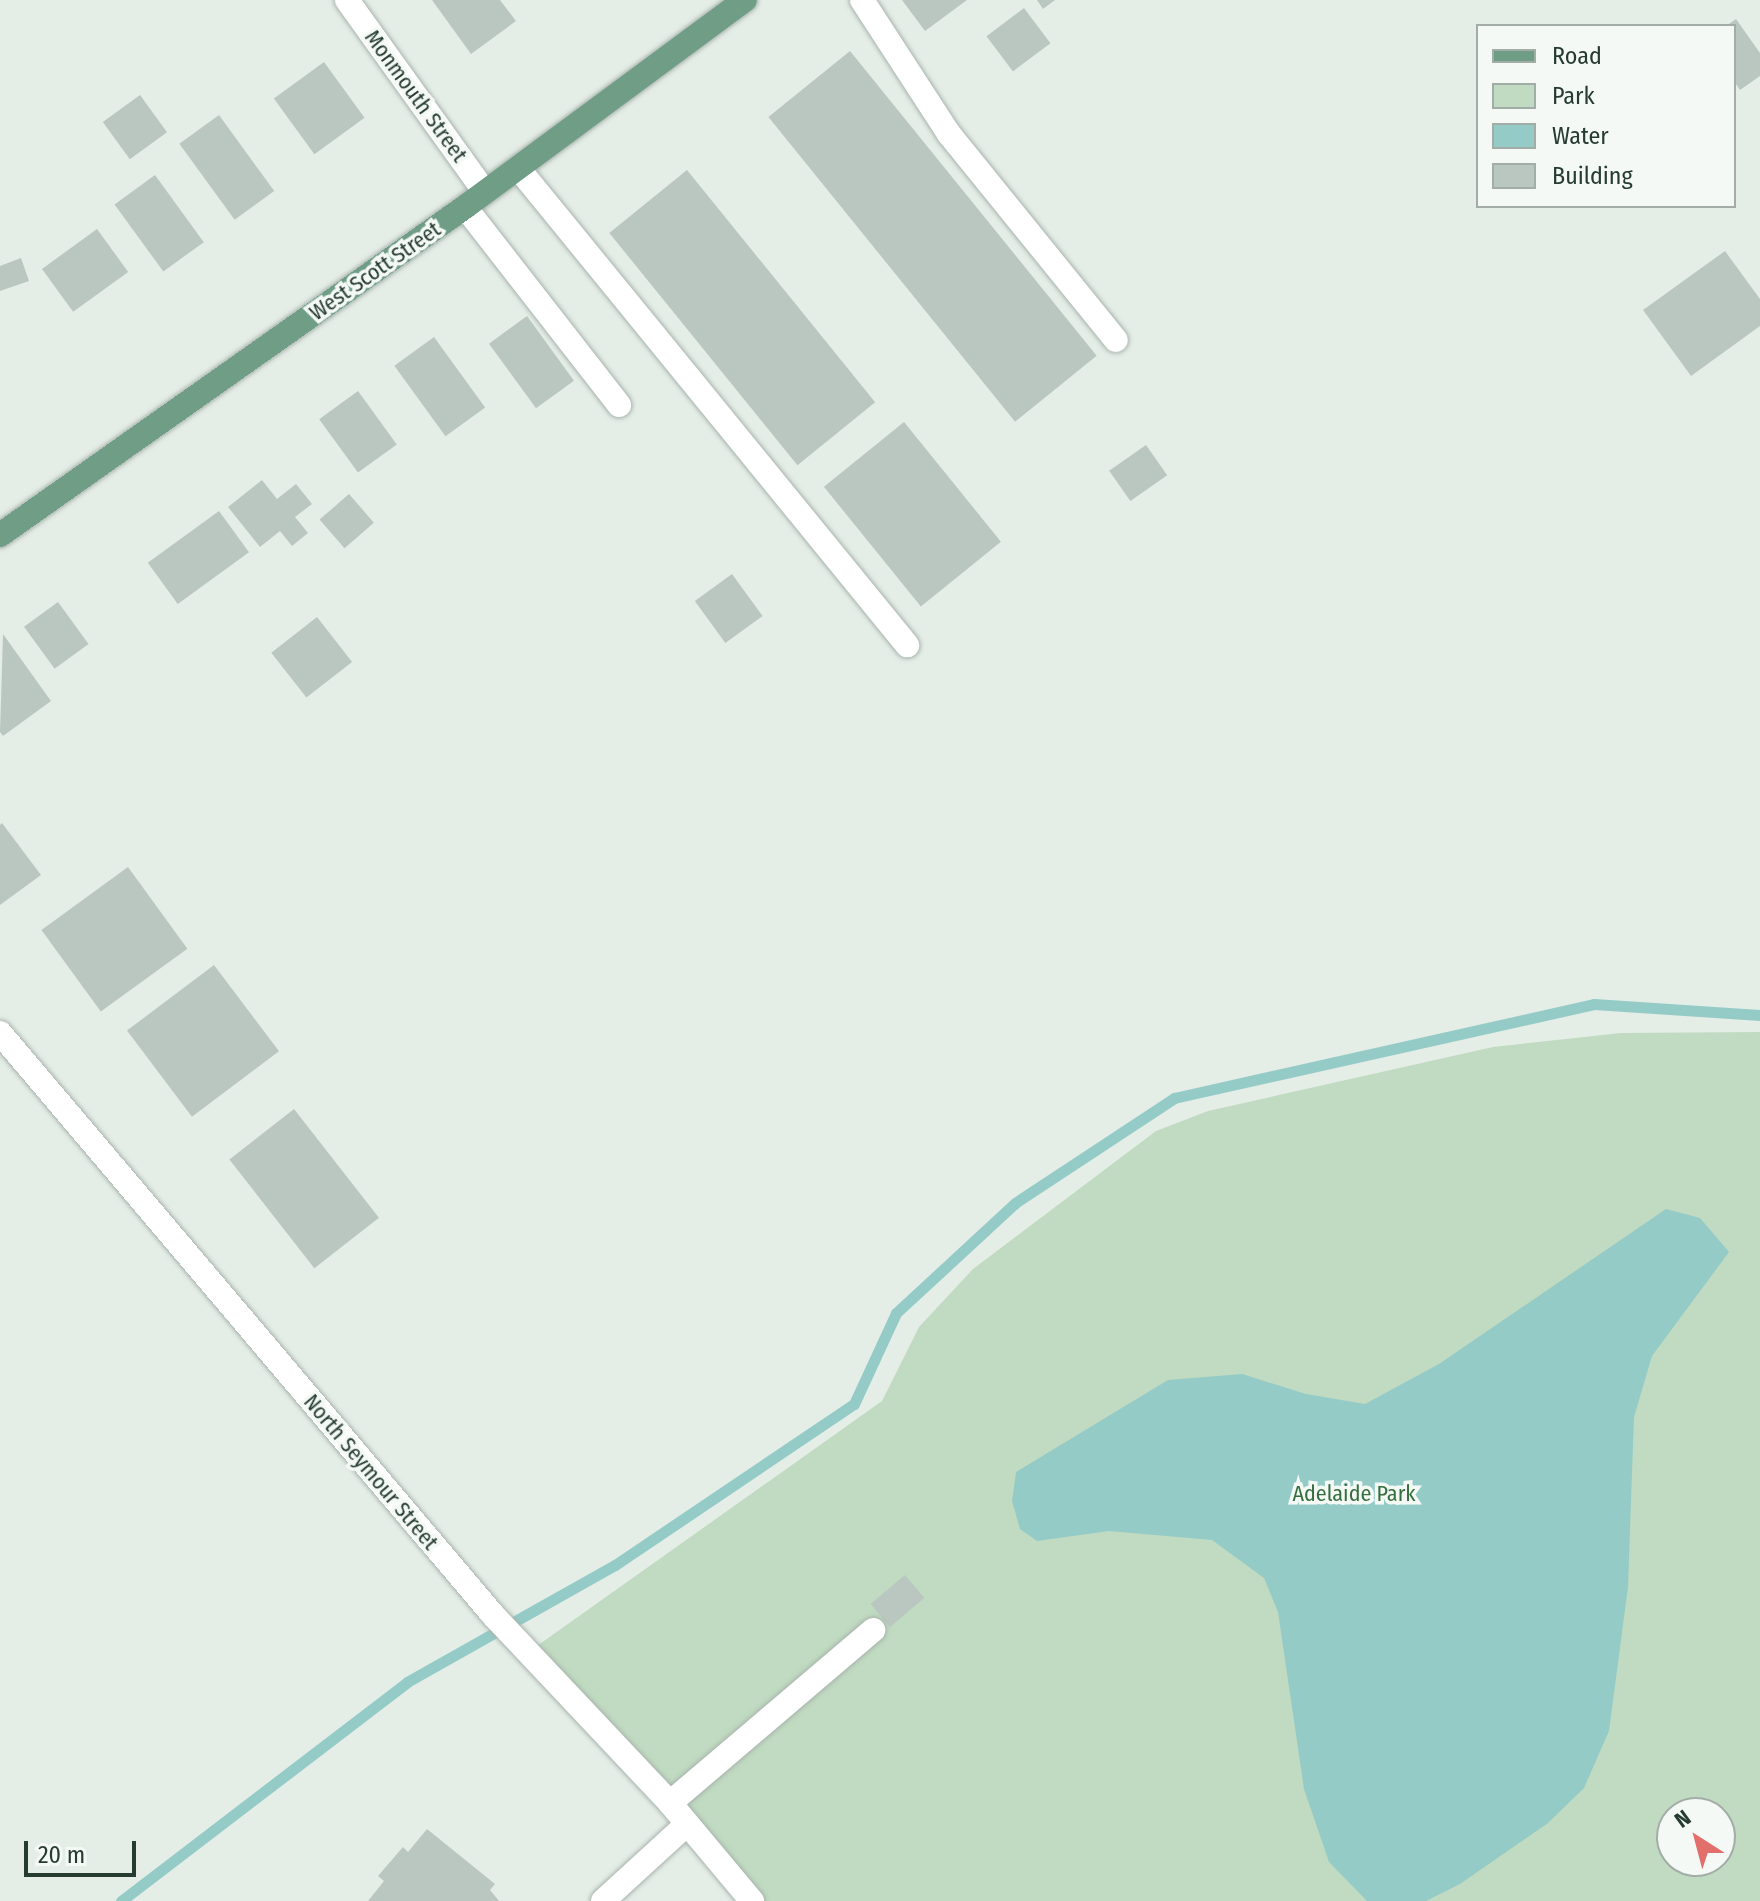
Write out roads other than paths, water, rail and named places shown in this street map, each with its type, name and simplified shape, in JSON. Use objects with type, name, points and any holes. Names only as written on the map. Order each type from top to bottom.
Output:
[{"type":"main road","name":"West Scott Street","points":[[0,535],[465,207],[745,0]]},
{"type":"street","name":"Monmouth Street","points":[[347,0],[485,192]]},
{"type":"street","points":[[862,0],[949,134],[1116,340]]},
{"type":"street","points":[[518,168],[907,645]]},
{"type":"street","points":[[465,207],[619,405]]},
{"type":"street","name":"North Seymour Street","points":[[0,1033],[493,1615],[670,1803],[752,1901]]},
{"type":"street","points":[[670,1803],[873,1630]]},
{"type":"street","points":[[603,1901],[687,1824]]},
{"type":"water","points":[[1666,1209],[1700,1218],[1729,1252],[1652,1356],[1634,1417],[1628,1587],[1609,1731],[1584,1788],[1548,1823],[1460,1884],[1426,1901],[1367,1901],[1329,1862],[1304,1789],[1278,1612],[1264,1578],[1212,1540],[1109,1531],[1037,1541],[1020,1529],[1012,1501],[1016,1472],[1168,1380],[1242,1374],[1306,1394],[1365,1404],[1439,1364]]},
{"type":"waterway","points":[[121,1901],[407,1682],[615,1565],[854,1404],[896,1313],[1015,1203],[1174,1098],[1594,1004],[1760,1015]]},
{"type":"park label","name":"Adelaide Park","points":[[1354,1494]]}]
